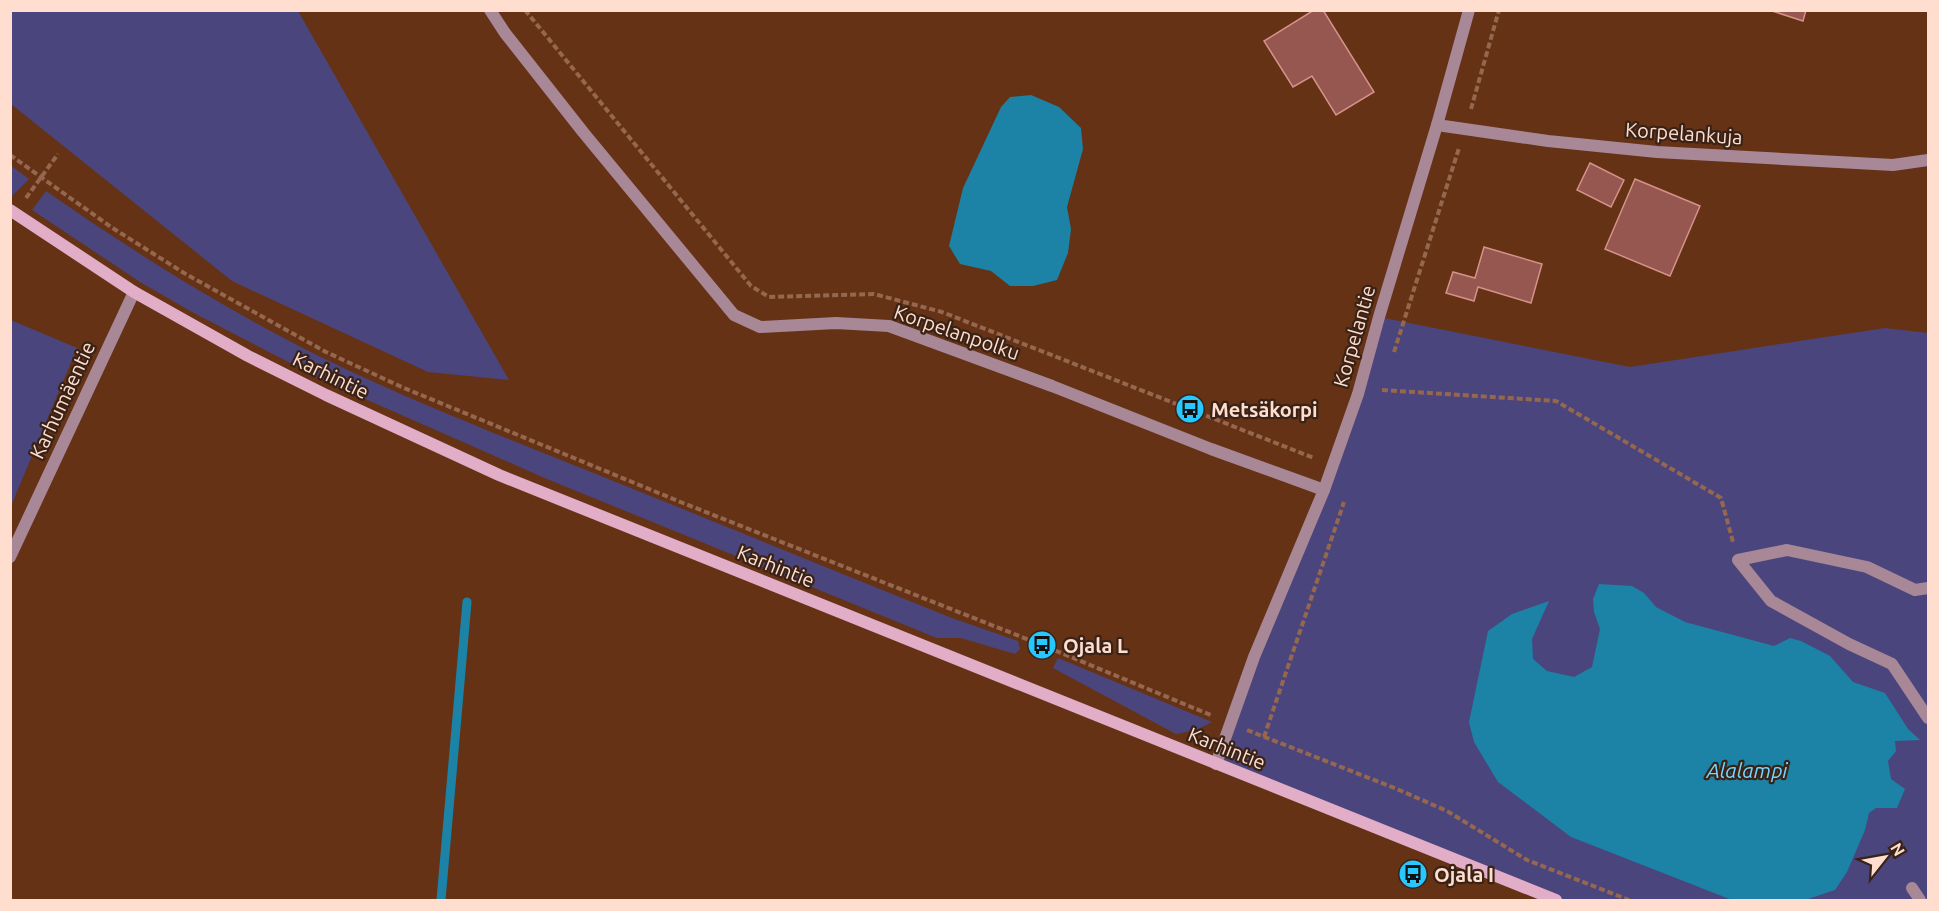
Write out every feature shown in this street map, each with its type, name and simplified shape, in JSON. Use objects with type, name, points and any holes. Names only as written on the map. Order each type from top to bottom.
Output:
[{"type":"street","name":"Korpelanpolku","points":[[490,10],[505,33],[583,132],[734,315],[760,327],[836,323],[889,326],[1324,490]]},
{"type":"street","name":"Korpelantie","points":[[1216,764],[1254,657],[1324,490],[1358,394],[1469,10]]},
{"type":"street","name":"Korpelankuja","points":[[1437,125],[1548,141],[1658,152],[1893,165],[1929,160]]},
{"type":"street","name":"Karhintie","points":[[13,212],[134,292],[277,371],[499,476],[1556,900]]},
{"type":"street","name":"Karhumäentie","points":[[10,557],[134,292]]},
{"type":"street","points":[[1929,588],[1915,590],[1867,567],[1787,550],[1738,560],[1771,601],[1849,644],[1892,664],[1929,718]]},
{"type":"street","points":[[1912,888],[1920,900]]},
{"type":"path","points":[[525,10],[751,286],[769,297],[874,294],[942,312],[1333,465]]},
{"type":"path","points":[[13,212],[57,154]]},
{"type":"path","points":[[10,155],[111,227],[184,273],[326,352],[404,388],[1437,806],[1527,860],[1629,900]]},
{"type":"path","points":[[1382,390],[1556,401],[1721,498],[1738,560]]},
{"type":"shaded area","points":[[10,11],[298,11],[509,380],[428,372],[232,281],[11,104]]},
{"type":"shaded area","points":[[10,165],[29,179],[11,197],[10,197]]},
{"type":"shaded area","points":[[46,191],[148,259],[218,302],[327,360],[494,433],[952,618],[1018,641],[1020,649],[1015,654],[961,638],[937,638],[547,479],[329,383],[192,312],[140,282],[32,210]]},
{"type":"shaded area","points":[[1379,317],[1630,367],[1885,328],[1928,333],[1928,900],[1551,900],[1219,771],[1230,723],[1324,490]]},
{"type":"shaded area","points":[[11,320],[77,348],[11,506]]},
{"type":"shaded area","points":[[1058,658],[1212,722],[1196,730],[1176,734],[1053,668]]},
{"type":"water","points":[[1031,95],[1059,107],[1081,128],[1083,149],[1067,207],[1071,229],[1068,253],[1057,280],[1033,286],[1010,286],[991,271],[960,264],[949,246],[963,188],[1001,107],[1010,97]]},
{"type":"water","name":"Alalampi","points":[[1599,584],[1632,586],[1644,593],[1656,607],[1685,622],[1774,646],[1790,638],[1801,641],[1830,656],[1853,682],[1885,693],[1908,729],[1920,740],[1895,741],[1896,751],[1888,761],[1891,779],[1905,789],[1897,808],[1876,808],[1869,813],[1865,830],[1847,872],[1835,890],[1805,900],[1732,900],[1571,837],[1498,782],[1474,742],[1469,722],[1488,631],[1512,614],[1549,601],[1532,639],[1533,659],[1547,671],[1574,677],[1592,667],[1600,629],[1594,612],[1593,599]]},
{"type":"building","points":[[1314,10],[1323,10],[1374,92],[1336,115],[1312,76],[1293,87],[1264,41]]},
{"type":"building","points":[[1769,10],[1806,10],[1803,21]]},
{"type":"building","points":[[1590,163],[1624,180],[1611,207],[1577,190]]},
{"type":"building","points":[[1635,179],[1700,206],[1670,276],[1605,249]]},
{"type":"building","points":[[1484,247],[1542,264],[1531,303],[1478,287],[1474,301],[1446,293],[1453,272],[1475,278]]},
{"type":"waterway","points":[[441,900],[467,602]]},
{"type":"place","name":"Metsäkorpi","points":[[1190,409]]},
{"type":"place","name":"Ojala L","points":[[1042,645]]},
{"type":"place","name":"Ojala I","points":[[1413,874]]}]
